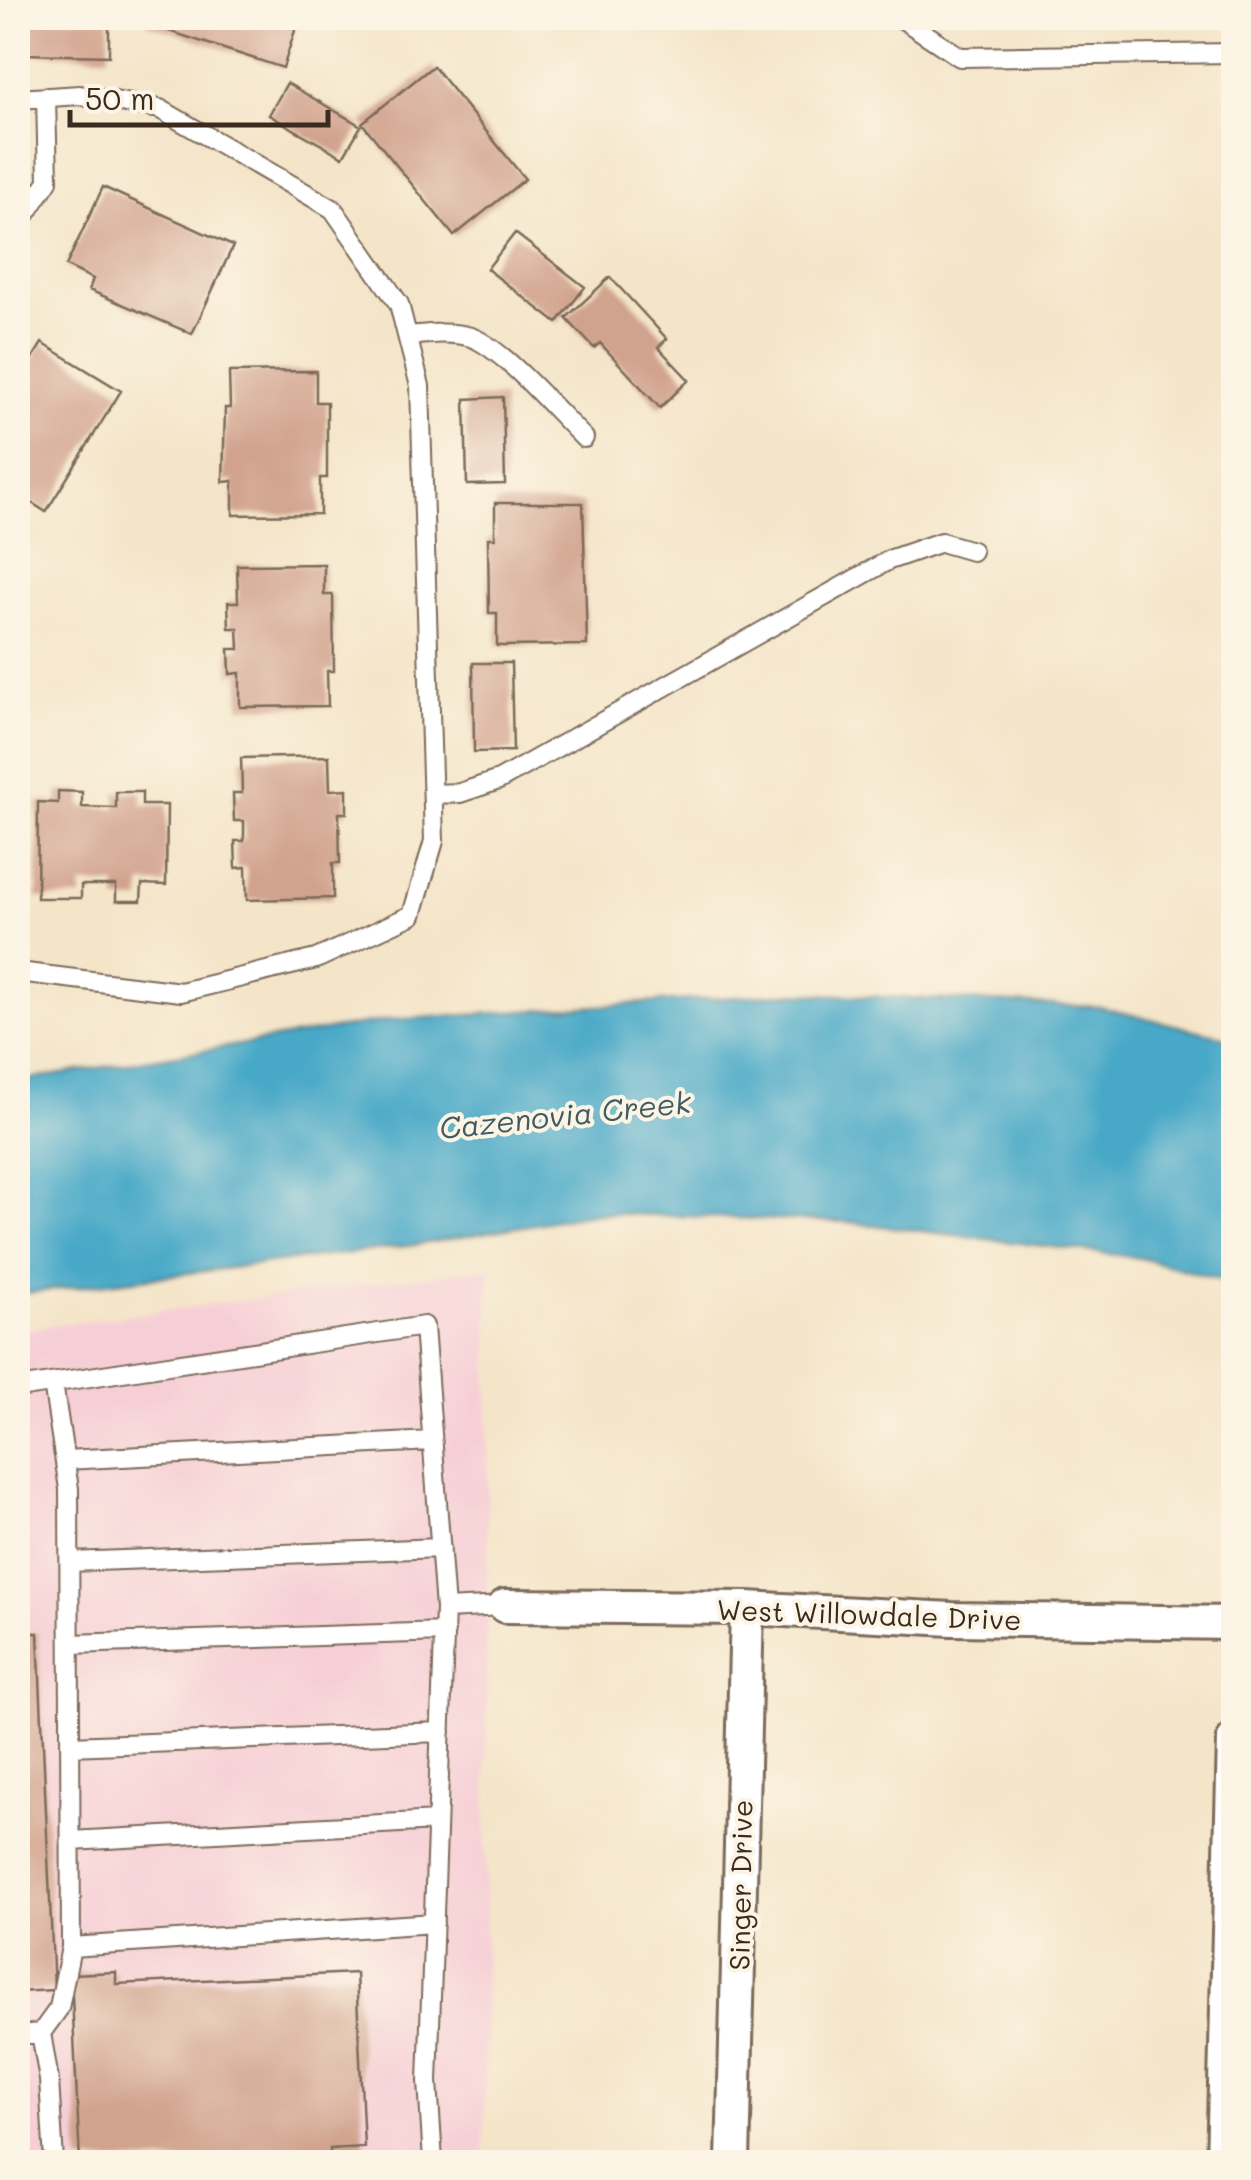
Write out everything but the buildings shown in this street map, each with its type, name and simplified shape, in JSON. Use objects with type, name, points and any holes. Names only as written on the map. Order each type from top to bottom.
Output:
[{"type":"street","name":"West Willowdale Drive","points":[[505,1606],[747,1608],[952,1619],[1234,1623]]},
{"type":"street","name":"Singer Drive","points":[[733,2162],[747,1608]]},
{"type":"street","points":[[1223,2162],[1234,1738]]},
{"type":"lane","points":[[902,18],[960,56],[1234,53]]},
{"type":"lane","points":[[18,99],[80,95],[160,109],[333,209],[399,304],[420,386],[434,841],[412,915],[316,959],[181,992],[18,972]]},
{"type":"lane","points":[[18,226],[48,181],[46,97]]},
{"type":"lane","points":[[407,336],[445,333],[488,344],[584,438]]},
{"type":"lane","points":[[433,794],[460,793],[500,780],[889,560],[941,542],[972,551]]},
{"type":"lane","points":[[18,1388],[424,1326],[445,1609],[428,2081],[433,2162]]},
{"type":"lane","points":[[18,2035],[40,2033],[59,2008],[71,1947],[69,1489],[53,1382]]},
{"type":"lane","points":[[65,1460],[432,1441]]},
{"type":"lane","points":[[70,1562],[441,1548]]},
{"type":"lane","points":[[445,1609],[505,1606]]},
{"type":"lane","points":[[70,1644],[444,1632]]},
{"type":"lane","points":[[70,1746],[441,1732]]},
{"type":"lane","points":[[71,1841],[437,1822]]},
{"type":"lane","points":[[71,1947],[434,1924]]},
{"type":"lane","points":[[40,2033],[49,2080],[54,2162]]},
{"type":"shaded area","points":[[489,1268],[484,2162],[18,2162],[18,1330]]},
{"type":"water","name":"Cazenovia Creek","points":[[794,993],[1100,1007],[1233,1039],[1233,1283],[1141,1258],[848,1222],[596,1213],[416,1245],[18,1294],[18,1081],[389,1020]]}]
